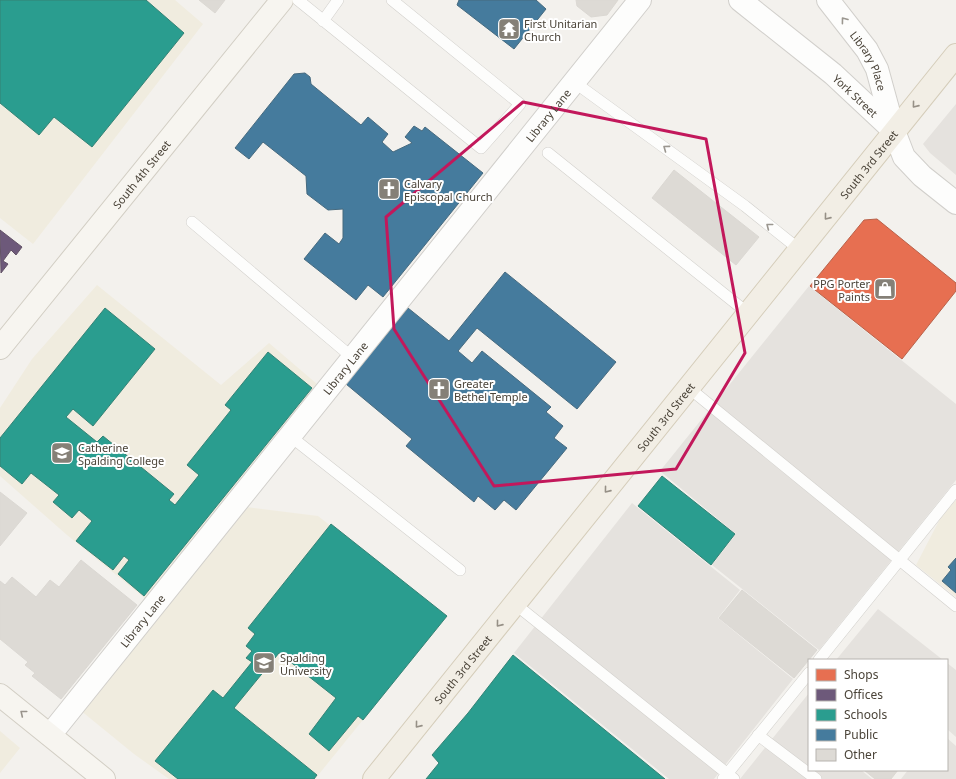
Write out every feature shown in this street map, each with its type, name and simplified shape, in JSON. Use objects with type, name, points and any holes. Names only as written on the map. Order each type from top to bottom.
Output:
[{"type":"main road","name":"South 4th Street","points":[[3,338],[282,0]]},
{"type":"main road","name":"South 3rd Street","points":[[374,779],[956,55]]},
{"type":"main road","points":[[0,695],[104,779]]},
{"type":"street","name":"Library Lane","points":[[50,735],[640,0]]},
{"type":"street","name":"York Street","points":[[740,0],[833,74],[894,131],[904,157],[922,176],[956,203]]},
{"type":"street","name":"Library Place","points":[[828,0],[867,50],[877,69],[894,131]]},
{"type":"lane","points":[[298,0],[481,148],[520,104],[392,0]]},
{"type":"lane","points":[[323,20],[338,0]]},
{"type":"lane","points":[[574,82],[746,206],[800,250]]},
{"type":"lane","points":[[548,153],[749,314]]},
{"type":"lane","points":[[192,222],[353,358]]},
{"type":"lane","points":[[689,388],[956,606]]},
{"type":"lane","points":[[290,436],[460,570]]},
{"type":"lane","points":[[820,659],[956,490]]},
{"type":"lane","points":[[515,604],[728,777],[758,735],[808,674]]},
{"type":"lane","points":[[758,735],[816,779]]},
{"type":"highlighted area","points":[[523,102],[706,139],[745,353],[676,469],[494,486],[394,329],[386,217]]},
{"type":"shaded area","points":[[0,0],[175,0],[203,24],[33,244],[0,218]]},
{"type":"shaded area","points":[[956,104],[956,175],[930,153],[923,144]]},
{"type":"shaded area","name":"Catherine Spalding College","points":[[97,285],[221,385],[269,343],[317,384],[147,600],[67,535],[0,476],[0,408],[32,359]]},
{"type":"shaded area","points":[[809,286],[956,404],[956,480],[819,650],[712,565],[736,534],[660,471]]},
{"type":"shaded area","points":[[956,500],[956,597],[916,565],[941,517]]},
{"type":"shaded area","points":[[632,503],[740,590],[718,618],[793,679],[714,779],[669,779],[514,653]]},
{"type":"shaded area","name":"Spalding University","points":[[246,507],[318,516],[447,616],[315,779],[169,779],[134,754],[80,710]]},
{"type":"shaded area","points":[[878,609],[942,659],[837,659]]},
{"type":"shaded area","points":[[948,664],[956,670],[956,737],[948,730]]},
{"type":"shaded area","points":[[808,694],[808,771],[862,771],[872,779],[740,779]]},
{"type":"shaded area","points":[[0,731],[20,748],[0,773]]},
{"type":"shaded area","points":[[948,739],[956,746],[956,779],[901,779],[907,771],[948,771]]},
{"type":"building: Shops","name":"PPG Porter Paints","points":[[877,219],[956,283],[956,291],[902,359],[810,286],[864,220]]},
{"type":"building: Offices","points":[[0,230],[22,247],[16,255],[11,250],[3,261],[8,264],[1,273]]},
{"type":"building: Schools","points":[[0,0],[146,0],[184,33],[92,147],[54,117],[39,135],[0,103]]},
{"type":"building: Schools","name":"Catherine Spalding College","points":[[105,308],[155,349],[93,426],[73,409],[66,417],[97,442],[103,436],[174,494],[169,500],[175,505],[199,475],[187,465],[231,410],[225,405],[268,352],[312,388],[144,596],[118,574],[129,560],[124,556],[113,570],[76,541],[92,521],[79,510],[72,518],[53,502],[59,495],[31,473],[22,484],[0,466],[0,438]]},
{"type":"building: Schools","points":[[662,476],[735,534],[711,565],[638,506]]},
{"type":"building: Schools","points":[[331,524],[447,616],[363,720],[358,716],[329,751],[309,734],[336,698],[279,653],[234,708],[317,775],[314,779],[178,779],[155,761],[213,690],[223,698],[252,662],[246,658],[252,651],[246,646],[255,634],[248,628]]},
{"type":"building: Schools","points":[[513,655],[665,779],[426,779],[439,763],[432,755],[468,713]]},
{"type":"building: Public","name":"First Unitarian Church","points":[[459,0],[536,0],[546,9],[514,49],[457,5]]},
{"type":"building: Public","name":"Calvary Episcopal Church","points":[[305,73],[310,77],[311,84],[361,125],[368,117],[388,134],[382,142],[393,152],[412,143],[405,137],[414,126],[422,131],[425,127],[483,173],[383,297],[368,285],[356,300],[304,259],[325,233],[339,244],[343,238],[343,209],[328,210],[307,194],[306,176],[263,142],[249,159],[235,148],[294,74]]},
{"type":"building: Public","name":"Greater Bethel Temple","points":[[505,272],[616,362],[577,409],[477,328],[458,351],[472,363],[482,351],[551,407],[546,412],[563,426],[554,438],[567,448],[516,510],[504,500],[495,510],[478,496],[474,502],[406,446],[412,439],[346,384],[408,308],[449,341]]},
{"type":"building: Public","points":[[956,558],[956,593],[942,581],[951,570],[948,567]]},
{"type":"building: Other","points":[[199,0],[225,0],[215,13]]},
{"type":"building: Other","points":[[576,0],[618,0],[607,15],[591,17],[577,6]]},
{"type":"building: Other","points":[[674,170],[759,237],[736,265],[652,198]]},
{"type":"building: Other","points":[[0,492],[27,513],[0,546]]},
{"type":"building: Other","points":[[81,560],[137,605],[61,699],[32,676],[35,673],[25,665],[28,662],[0,639],[0,581],[5,585],[12,577],[36,597],[50,580],[59,587]]},
{"type":"building: Other","points":[[742,590],[817,650],[808,659],[794,678],[719,618]]},
{"type":"building: Other","points":[[865,771],[897,771],[891,779],[875,779]]},
{"type":"place","name":"First Unitarian Church","points":[[509,29]]},
{"type":"place","name":"Calvary Episcopal Church","points":[[389,189]]},
{"type":"place","name":"PPG Porter Paints","points":[[885,289]]},
{"type":"place","name":"Greater Bethel Temple","points":[[439,389]]},
{"type":"place","name":"Catherine Spalding College","points":[[62,453]]},
{"type":"place","name":"Spalding University","points":[[264,663]]}]
